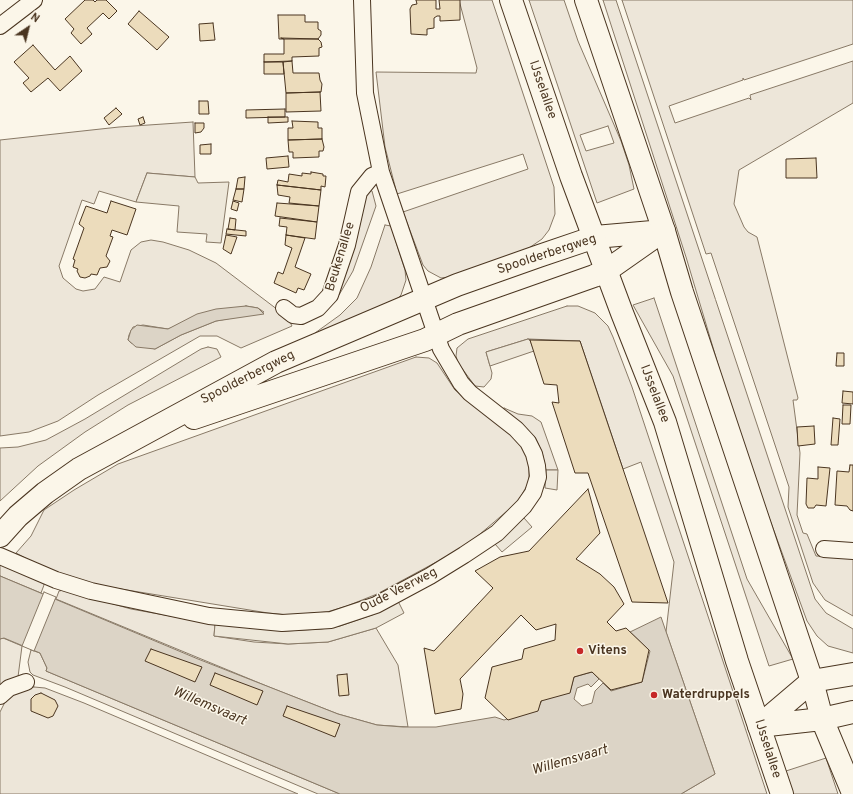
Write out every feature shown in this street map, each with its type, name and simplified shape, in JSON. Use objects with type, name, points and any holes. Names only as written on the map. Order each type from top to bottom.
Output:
[{"type":"main road","name":"IJsselallee","points":[[511,0],[606,271],[665,422],[737,662],[782,794]]},
{"type":"main road","points":[[586,0],[664,231],[682,292],[812,681],[822,719],[853,793]]},
{"type":"main road","name":"Spoolderbergweg","points":[[3,533],[18,516],[39,498],[79,469],[276,362],[457,285],[595,237],[664,231]]},
{"type":"main road","name":"Spoolderbergweg","points":[[136,437],[311,379],[436,335],[458,324],[606,271],[664,231]]},
{"type":"main road","points":[[759,726],[812,681],[853,674]]},
{"type":"main road","points":[[759,726],[822,719],[853,712]]},
{"type":"street","points":[[0,26],[34,0]]},
{"type":"street","points":[[362,0],[365,93],[380,172],[436,335]]},
{"type":"street","name":"Beukenallee","points":[[284,308],[293,315],[301,316],[318,308],[330,295],[347,245],[360,192],[372,176],[380,172]]},
{"type":"street","name":"Oude Veerweg","points":[[0,556],[56,580],[91,591],[210,616],[282,623],[308,623],[331,620],[376,605],[430,576],[496,533],[524,506],[536,487],[537,466],[534,454],[528,442],[516,429],[474,398],[461,383],[441,349],[436,335]]},
{"type":"street","points":[[824,549],[853,551]]},
{"type":"street","points":[[0,696],[9,688],[26,682]]},
{"type":"shaded area","points":[[459,0],[492,0],[554,187],[555,214],[549,230],[542,239],[526,250],[450,277],[441,278],[428,271],[423,265],[403,212],[528,169],[523,154],[397,194],[385,147],[376,72],[476,73],[477,68]]},
{"type":"shaded area","points":[[529,0],[564,0],[578,41],[621,141],[629,165],[634,189],[597,203]],"holes":[[[608,126],[614,143],[586,151],[580,135]]]},
{"type":"shaded area","points":[[603,0],[616,0],[815,599],[826,613],[853,629],[853,653],[828,646],[817,636],[807,621],[740,438],[686,257]]},
{"type":"shaded area","points":[[622,0],[853,0],[853,44],[744,80],[743,78],[743,80],[669,106],[675,123],[749,98],[751,100],[750,95],[853,61],[853,103],[739,170],[734,204],[744,227],[748,232],[757,237],[798,398],[797,400],[793,400],[800,453],[797,515],[803,533],[807,534],[816,556],[853,558],[853,616],[825,600],[813,583],[788,507],[789,487],[711,253],[706,254]]},
{"type":"shaded area","points":[[193,122],[195,177],[147,173],[136,202],[99,191],[94,204],[82,200],[59,266],[63,278],[76,289],[83,291],[95,289],[104,277],[120,282],[131,250],[141,242],[151,240],[163,242],[189,250],[216,263],[282,313],[289,320],[292,326],[241,348],[217,336],[200,336],[98,395],[58,421],[29,432],[0,436],[0,140],[119,127]],"holes":[[[246,306],[258,308],[264,312],[216,321],[181,335],[155,349],[131,343],[128,340],[133,327],[143,325],[168,329],[180,324]]]},
{"type":"shaded area","points":[[147,173],[195,177],[198,183],[229,182],[221,243],[206,242],[207,234],[177,232],[179,206],[136,202]]},
{"type":"shaded area","points":[[370,190],[372,191],[376,206],[353,271],[339,295],[364,196]]},
{"type":"shaded area","points":[[385,225],[391,226],[405,270],[406,280],[401,295],[398,298],[316,335],[315,333],[340,315],[357,298],[371,267]]},
{"type":"shaded area","points":[[654,298],[747,579],[793,659],[769,666],[673,376],[633,305]]},
{"type":"shaded area","points":[[567,306],[578,306],[595,313],[608,326],[613,337],[632,387],[767,794],[681,794],[715,774],[666,632],[674,562],[641,462],[623,469],[580,341],[528,339],[486,352],[492,373],[491,379],[484,387],[475,386],[458,363],[456,356],[457,348],[468,339]]},
{"type":"shaded area","points":[[528,339],[530,340],[534,351],[490,366],[486,352]]},
{"type":"shaded area","points":[[208,347],[217,349],[221,357],[128,405],[85,432],[38,466],[0,501],[0,448],[18,447],[46,440],[85,419],[201,349]]},
{"type":"shaded area","points":[[416,357],[429,358],[437,363],[455,390],[516,437],[526,453],[529,463],[529,482],[520,498],[466,546],[377,594],[327,612],[289,615],[268,613],[90,584],[50,571],[16,553],[31,536],[44,510],[118,464]]},
{"type":"shaded area","points":[[504,408],[518,414],[532,416],[541,422],[558,470],[546,470],[542,452],[535,437],[503,410]]},
{"type":"shaded area","points":[[546,470],[558,470],[557,490],[545,488]]},
{"type":"shaded area","points":[[524,518],[532,527],[502,552],[495,544]]},
{"type":"shaded area","points":[[0,563],[43,581],[44,585],[41,593],[0,576]]},
{"type":"shaded area","points":[[64,590],[131,609],[215,624],[214,636],[254,642],[288,644],[328,642],[376,628],[398,665],[408,727],[377,725],[338,714],[269,687],[56,599],[59,591]]},
{"type":"shaded area","points":[[398,601],[404,613],[376,628],[328,642],[288,644],[214,636],[215,624],[285,631],[321,629],[340,626],[372,615]]},
{"type":"shaded area","points":[[3,638],[22,646],[18,677],[0,686],[0,639]]},
{"type":"shaded area","points":[[31,650],[40,653],[47,668],[46,671],[340,794],[318,794],[65,687],[33,675],[30,672],[28,662]]},
{"type":"shaded area","points":[[34,687],[45,688],[84,703],[298,794],[0,794],[0,712],[5,702],[16,691]]},
{"type":"shaded area","points":[[826,758],[838,794],[793,794],[786,771]]},
{"type":"water","points":[[246,306],[258,308],[264,314],[216,321],[181,335],[155,349],[136,347],[128,340],[131,330],[137,325],[168,329],[197,314],[216,309]]},
{"type":"water","name":"Willemsvaart","points":[[0,576],[198,659],[338,714],[377,725],[403,727],[436,727],[495,717],[504,720],[538,709],[543,698],[570,692],[574,677],[592,672],[599,679],[591,687],[588,684],[577,688],[574,699],[582,706],[592,703],[595,691],[603,683],[611,691],[642,682],[650,651],[630,632],[661,617],[715,774],[681,794],[340,794],[46,671],[47,668],[40,653],[4,638],[0,639]]},
{"type":"pier","points":[[44,592],[56,597],[34,651],[22,646]]},
{"type":"building","points":[[85,0],[93,0],[95,2],[97,0],[106,0],[117,11],[109,19],[103,13],[87,28],[92,34],[81,44],[71,33],[74,29],[65,19]]},
{"type":"building","points":[[416,0],[436,0],[436,9],[440,9],[439,0],[460,0],[460,20],[440,21],[440,16],[437,16],[434,18],[434,28],[427,29],[427,35],[411,34],[410,9],[412,5],[417,4]]},
{"type":"building","points":[[139,11],[169,37],[157,50],[128,24]]},
{"type":"building","points":[[278,15],[305,15],[305,22],[318,22],[318,29],[321,31],[321,35],[318,39],[279,39]]},
{"type":"building","points":[[213,23],[215,40],[200,41],[199,24]]},
{"type":"building","points":[[281,38],[318,39],[321,42],[322,47],[319,48],[319,56],[292,57],[292,61],[264,62],[264,54],[284,54],[284,39]]},
{"type":"building","points":[[33,45],[55,70],[70,56],[82,71],[60,91],[48,78],[31,92],[23,83],[29,78],[14,62]]},
{"type":"building","points":[[292,61],[293,73],[319,73],[322,84],[321,92],[286,93],[283,62]]},
{"type":"building","points":[[264,62],[283,62],[284,74],[264,74]]},
{"type":"building","points":[[320,92],[321,111],[286,112],[286,93]]},
{"type":"building","points":[[199,101],[208,101],[209,114],[199,114]]},
{"type":"building","points":[[116,108],[122,114],[109,125],[104,118]]},
{"type":"building","points":[[285,109],[285,117],[246,118],[246,110]]},
{"type":"building","points":[[143,117],[145,123],[140,125],[138,119]]},
{"type":"building","points":[[268,117],[288,117],[288,122],[268,123]]},
{"type":"building","points":[[292,121],[318,122],[318,128],[322,128],[322,139],[288,140],[288,128],[293,128]]},
{"type":"building","points":[[195,123],[204,123],[204,128],[201,132],[195,133]]},
{"type":"building","points":[[322,139],[324,147],[323,151],[319,151],[319,157],[293,158],[293,152],[289,152],[288,140]]},
{"type":"building","points":[[211,144],[211,154],[200,154],[200,145]]},
{"type":"building","points":[[288,156],[289,167],[267,169],[266,158]]},
{"type":"building","points":[[816,158],[817,178],[786,178],[786,159]]},
{"type":"building","points":[[311,172],[326,176],[325,187],[321,186],[321,190],[277,185],[278,180],[288,182],[289,174],[302,176],[302,173],[311,174]]},
{"type":"building","points":[[245,177],[244,189],[236,189],[238,178]]},
{"type":"building","points":[[277,185],[321,190],[319,206],[289,203],[290,197],[278,195]]},
{"type":"building","points":[[236,189],[244,189],[242,202],[233,200]]},
{"type":"building","points":[[111,201],[136,209],[127,235],[112,230],[110,236],[113,237],[106,256],[110,261],[107,267],[100,268],[97,275],[91,274],[85,278],[80,277],[77,271],[78,269],[73,267],[75,260],[73,259],[84,228],[79,224],[86,206],[107,213]]},
{"type":"building","points":[[233,201],[239,203],[237,211],[231,209]]},
{"type":"building","points":[[277,203],[319,206],[317,222],[275,216]]},
{"type":"building","points":[[230,218],[236,219],[235,230],[228,229]]},
{"type":"building","points":[[280,218],[317,222],[315,239],[286,235],[287,227],[279,226]]},
{"type":"building","points":[[227,229],[246,231],[246,236],[226,234]]},
{"type":"building","points":[[226,235],[237,237],[231,254],[223,249]]},
{"type":"building","points":[[286,235],[305,238],[295,267],[311,274],[304,290],[298,288],[296,293],[274,283],[278,272],[283,274],[292,248],[285,245]]},
{"type":"building","points":[[530,340],[580,341],[668,603],[632,602],[588,473],[575,473],[552,402],[559,403],[557,385],[544,384]]},
{"type":"building","points":[[837,353],[844,353],[844,366],[836,366]]},
{"type":"building","points":[[843,391],[853,392],[853,404],[842,403]]},
{"type":"building","points":[[843,405],[851,405],[850,424],[842,424]]},
{"type":"building","points":[[833,418],[840,419],[838,445],[831,445]]},
{"type":"building","points":[[814,426],[815,444],[798,446],[797,427]]},
{"type":"building","points":[[850,465],[853,465],[853,511],[847,506],[835,505],[837,471],[849,472]]},
{"type":"building","points":[[818,467],[830,468],[826,506],[816,505],[814,508],[808,508],[806,504],[807,478],[818,479]]},
{"type":"building","points":[[588,489],[600,533],[576,559],[600,574],[614,587],[624,604],[607,622],[616,631],[626,628],[649,650],[642,682],[611,690],[592,672],[588,673],[574,677],[570,693],[541,701],[538,711],[508,720],[485,698],[492,667],[522,659],[524,649],[555,640],[556,624],[536,630],[521,615],[460,679],[463,694],[461,709],[435,714],[424,648],[434,651],[493,588],[475,571],[500,557],[529,551]]},
{"type":"building","points":[[151,649],[202,667],[195,682],[145,661]]},
{"type":"building","points":[[215,673],[263,691],[257,705],[210,685]]},
{"type":"building","points":[[347,674],[349,695],[339,696],[337,675]]},
{"type":"building","points":[[41,693],[55,700],[58,706],[53,716],[48,718],[31,711],[31,699],[35,695]]},
{"type":"building","points":[[287,706],[340,724],[335,737],[283,716]]},
{"type":"place","name":"Vitens","points":[[580,651]]},
{"type":"place","name":"Waterdruppels","points":[[654,695]]}]
